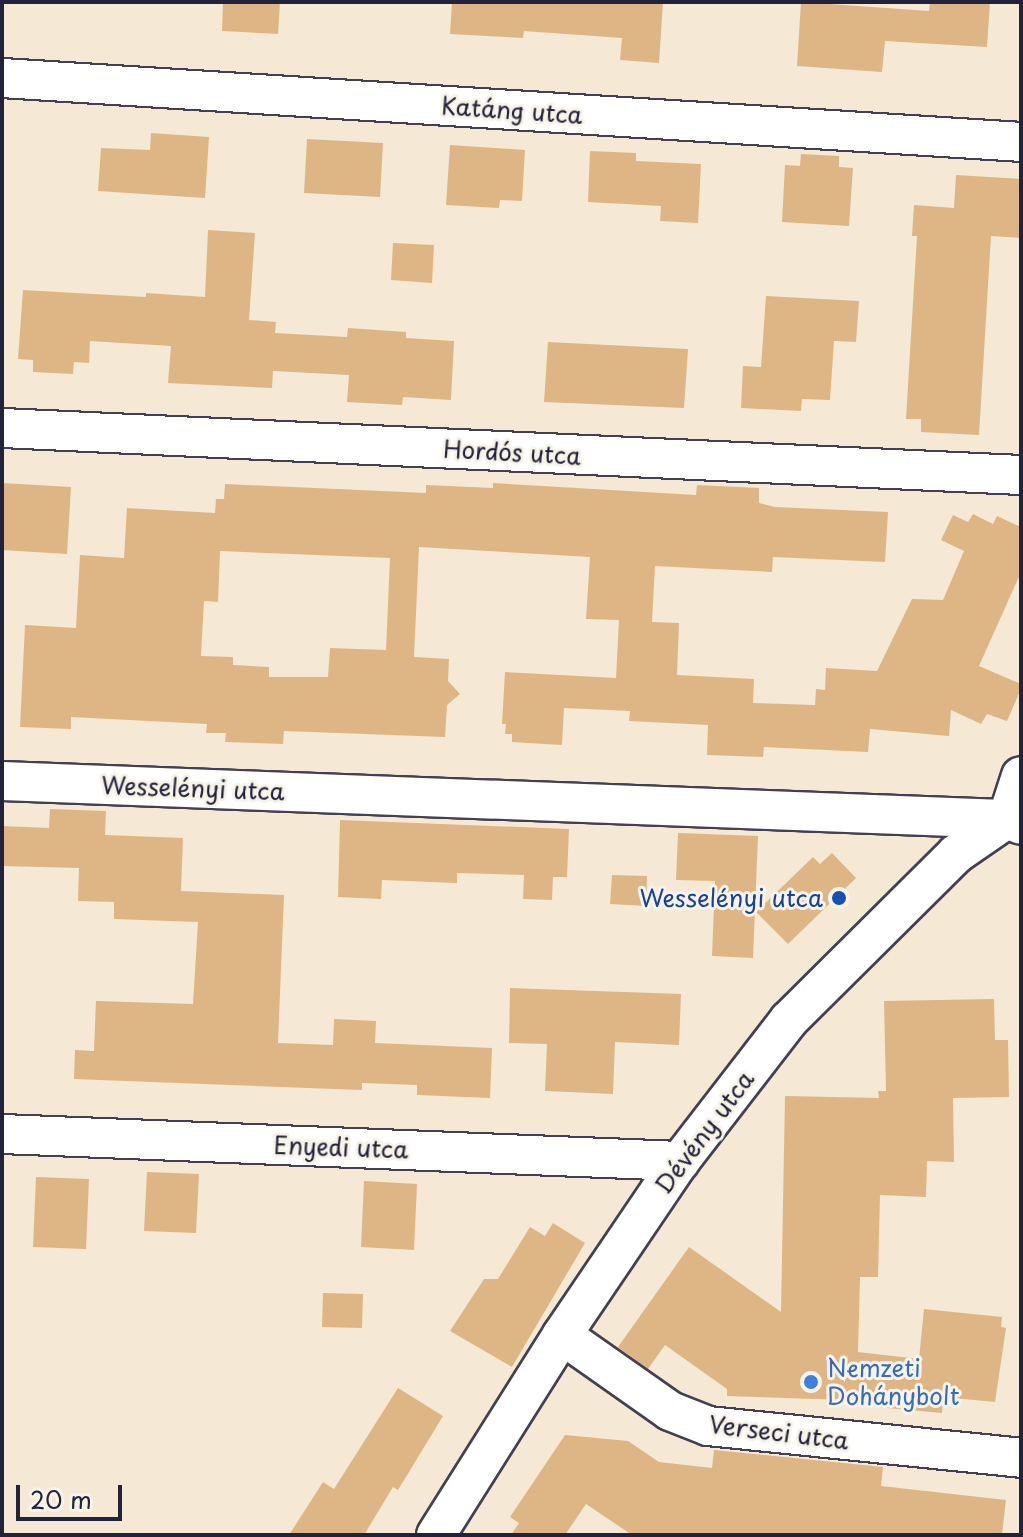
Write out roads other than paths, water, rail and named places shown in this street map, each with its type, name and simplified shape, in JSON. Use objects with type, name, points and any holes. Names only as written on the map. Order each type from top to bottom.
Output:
[{"type":"street","name":"Katáng utca","points":[[2,78],[1021,142]]},
{"type":"street","name":"Hordós utca","points":[[2,428],[1021,475]]},
{"type":"street","points":[[1016,829],[1021,776]]},
{"type":"street","name":"Wesselényi utca","points":[[2,781],[1016,829]]},
{"type":"street","name":"Dévény utca","points":[[436,1535],[562,1335],[680,1161],[789,1020],[956,854],[1016,829]]},
{"type":"street","name":"Enyedi utca","points":[[2,1134],[680,1161]]},
{"type":"street","name":"Verseci utca","points":[[562,1335],[670,1411],[708,1426],[1021,1458]]},
{"type":"place","name":"Wesselényi utca","points":[[839,898]]},
{"type":"place","name":"Nemzeti Dohánybolt","points":[[811,1382]]}]
